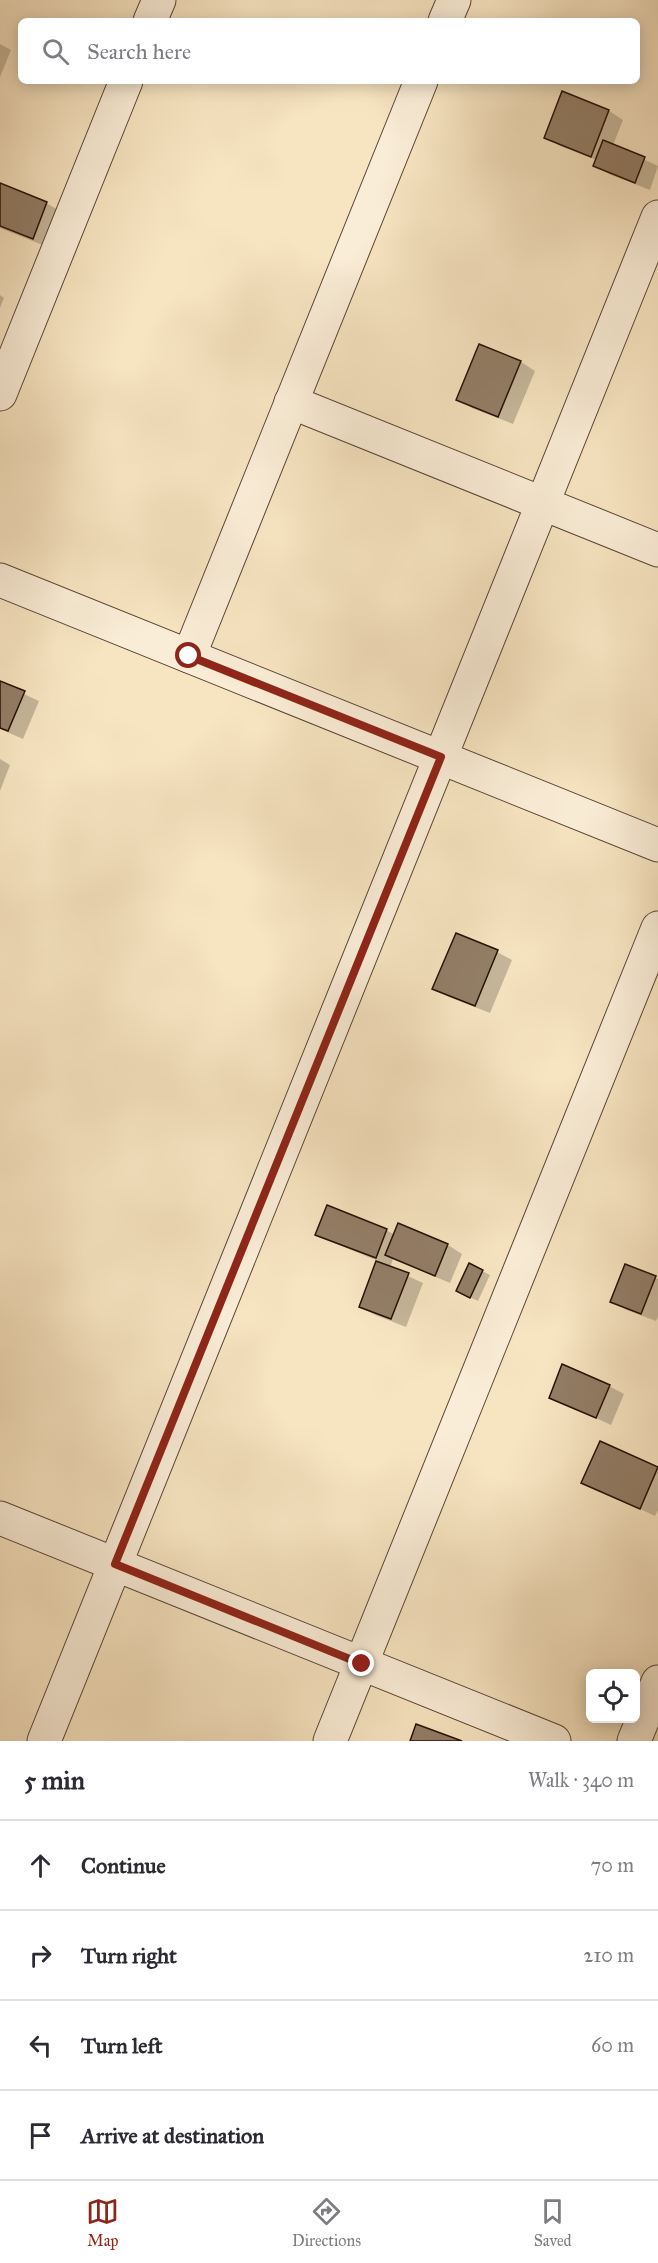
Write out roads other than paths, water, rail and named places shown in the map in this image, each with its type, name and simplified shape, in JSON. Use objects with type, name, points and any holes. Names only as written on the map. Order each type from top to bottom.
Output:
[{"type":"street","points":[[151,18],[159,0]]},
{"type":"street","points":[[446,18],[454,0]]},
{"type":"street","points":[[0,394],[125,84]]},
{"type":"street","points":[[189,656],[420,84]]},
{"type":"street","points":[[44,1741],[658,217]]},
{"type":"street","points":[[291,402],[658,550]]},
{"type":"street","points":[[0,580],[658,845]]},
{"type":"street","points":[[330,1741],[658,928]]},
{"type":"street","points":[[0,1518],[554,1741]]},
{"type":"street","points":[[634,1741],[658,1682]]}]
